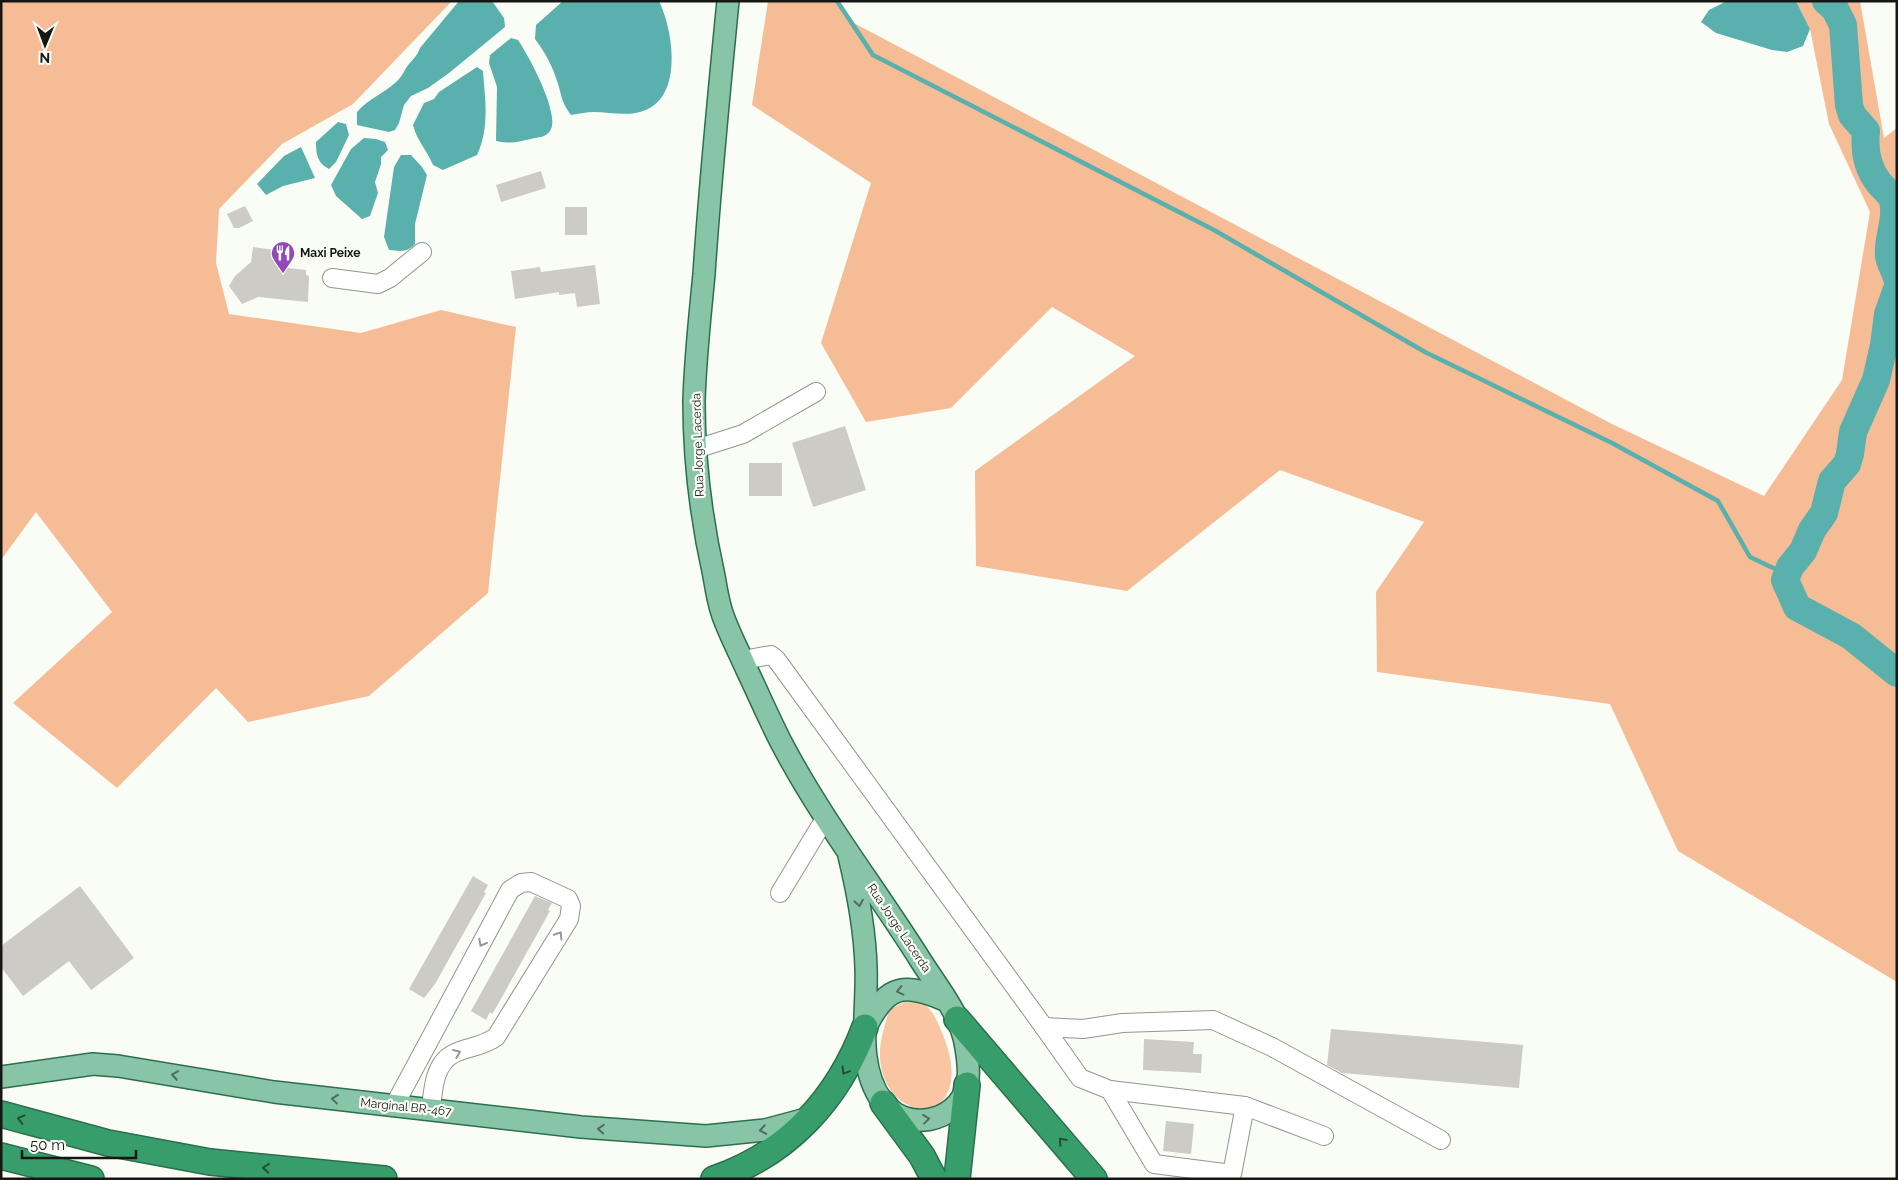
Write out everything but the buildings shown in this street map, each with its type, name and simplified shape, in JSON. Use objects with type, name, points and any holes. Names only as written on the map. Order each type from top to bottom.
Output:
[{"type":"highway","points":[[952,1010],[1094,1179]]},
{"type":"highway","points":[[714,1179],[750,1164],[791,1136],[810,1118],[831,1093],[848,1067],[865,1027]]},
{"type":"highway","points":[[957,1179],[967,1085]]},
{"type":"highway","points":[[883,1103],[922,1156],[934,1179]]},
{"type":"highway","points":[[1,1114],[108,1143],[210,1162],[384,1179]]},
{"type":"highway","points":[[1,1156],[78,1177]]},
{"type":"main road","name":"Rua Jorge Lacerda","points":[[728,1],[712,163],[694,400],[699,495],[716,588],[722,614],[783,746],[849,856],[890,911],[952,1010]]},
{"type":"main road","name":"Rua Jorge Lacerda","points":[[849,856],[856,884],[864,941],[866,979],[865,1027]]},
{"type":"main road","points":[[909,989],[926,992],[952,1010],[965,1040],[968,1062],[967,1085],[960,1101],[947,1113],[931,1120],[913,1120],[896,1114],[883,1103],[871,1079],[865,1054],[865,1027],[876,1007],[890,994],[909,989]]},
{"type":"main road","name":"Marginal BR-467","points":[[1,1077],[93,1064],[118,1066],[274,1092],[581,1127],[706,1136],[765,1130],[810,1118]]},
{"type":"street","points":[[332,278],[378,284],[390,278],[422,252]]},
{"type":"street","points":[[696,449],[743,434],[816,392]]},
{"type":"street","points":[[743,660],[770,656],[776,659],[1078,1075],[1110,1090],[1245,1106],[1324,1136]]},
{"type":"street","points":[[780,893],[826,817]]},
{"type":"street","points":[[394,1106],[510,890],[521,883],[531,882],[568,899],[571,906],[569,918],[496,1036],[486,1044],[454,1053],[443,1062],[434,1081],[431,1109]]},
{"type":"street","points":[[1044,1027],[1083,1029],[1122,1023],[1214,1020],[1272,1047],[1441,1140]]},
{"type":"street","points":[[410,1078],[434,1081]]},
{"type":"street","points":[[1110,1090],[1154,1164],[1232,1174],[1245,1106]]},
{"type":"shaded area","points":[[1,1],[452,1],[353,104],[282,144],[219,209],[216,263],[229,314],[361,333],[441,310],[516,327],[488,593],[369,696],[248,722],[216,688],[117,788],[13,703],[112,612],[36,512],[1,560]]},
{"type":"shaded area","points":[[768,1],[838,1],[852,22],[1612,424],[1764,496],[1842,380],[1870,212],[1829,124],[1810,29],[1797,3],[1794,1],[1860,1],[1884,138],[1897,128],[1897,982],[1678,851],[1610,704],[1377,672],[1376,592],[1424,522],[1280,470],[1127,591],[976,566],[975,471],[1135,356],[1052,307],[951,408],[866,422],[821,343],[871,183],[752,105]]},
{"type":"shaded area","points":[[905,1002],[919,1003],[928,1007],[940,1028],[951,1061],[950,1085],[942,1101],[929,1108],[913,1107],[898,1098],[886,1082],[880,1058],[881,1040],[889,1010]]},
{"type":"water","points":[[459,1],[492,1],[504,18],[505,27],[449,73],[428,88],[411,96],[404,105],[395,130],[389,132],[357,125],[357,112],[398,80],[420,48]]},
{"type":"water","points":[[563,1],[659,1],[669,30],[672,64],[664,94],[654,105],[635,113],[594,112],[571,115],[563,101],[550,62],[535,39],[536,25]]},
{"type":"water","points":[[1727,1],[1794,1],[1797,3],[1810,29],[1803,46],[1787,52],[1772,50],[1716,33],[1701,22],[1709,10]]},
{"type":"water","points":[[511,38],[518,40],[542,84],[551,110],[552,121],[551,129],[545,136],[518,142],[496,141],[497,87],[489,63],[490,55]]},
{"type":"water","points":[[477,67],[483,71],[485,103],[485,124],[481,145],[477,155],[443,170],[433,165],[413,125],[424,103],[434,99],[439,92]]},
{"type":"water","points":[[338,122],[346,124],[349,135],[336,162],[329,169],[318,158],[316,142]]},
{"type":"water","points":[[364,138],[385,142],[388,150],[381,157],[381,164],[375,182],[378,193],[370,216],[362,219],[336,196],[331,185],[351,149]]},
{"type":"water","points":[[301,147],[315,178],[283,186],[266,195],[257,184],[284,156]]},
{"type":"water","points":[[401,155],[411,155],[427,175],[415,224],[415,244],[409,249],[400,251],[389,250],[384,237],[394,167]]},
{"type":"waterway","points":[[837,1],[873,55],[1214,230],[1425,352],[1612,443],[1718,501],[1750,557],[1788,575]]},
{"type":"waterway","points":[[1826,1],[1835,9],[1843,25],[1849,105],[1852,115],[1866,131],[1865,145],[1869,165],[1875,177],[1893,201],[1894,215],[1889,242],[1889,256],[1897,278]]},
{"type":"waterway","points":[[1897,289],[1888,314],[1884,345],[1876,380],[1853,432],[1847,464],[1832,481],[1824,513],[1812,530],[1803,551],[1790,567],[1785,580],[1797,607],[1851,636],[1897,673]]},
{"type":"place","name":"Maxi Peixe","points":[[283,274]]}]
